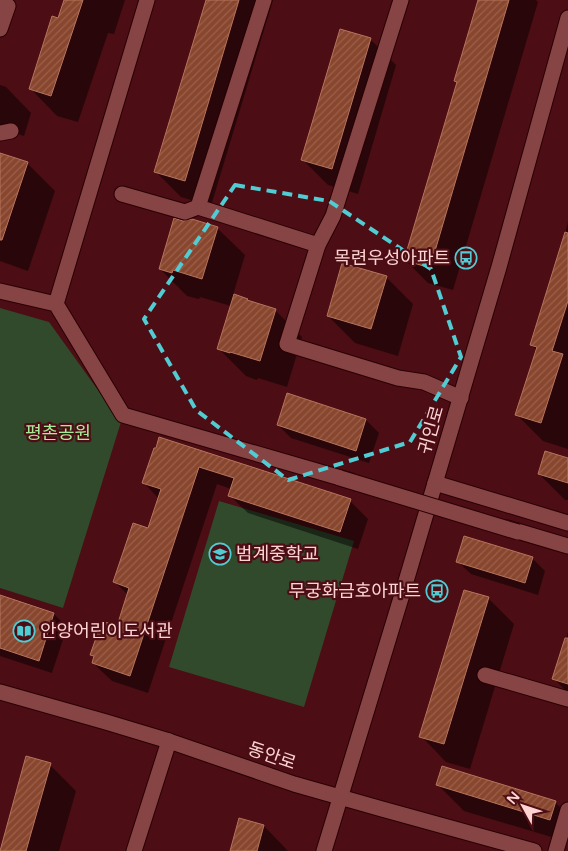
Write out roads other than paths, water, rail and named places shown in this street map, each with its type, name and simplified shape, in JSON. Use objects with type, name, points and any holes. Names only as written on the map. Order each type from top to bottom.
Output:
[{"type":"street","points":[[56,304],[147,0]]},
{"type":"street","points":[[198,207],[264,0]]},
{"type":"street","points":[[401,0],[333,216],[318,245],[287,344],[398,378],[424,382],[461,398]]},
{"type":"street","points":[[0,4],[8,6],[0,30]]},
{"type":"street","name":"귀인로","points":[[324,851],[499,267],[562,66],[568,18]]},
{"type":"street","points":[[122,194],[185,212],[198,207],[318,245]]},
{"type":"street","points":[[0,291],[56,304],[123,415],[568,546]]},
{"type":"street","points":[[340,478],[391,490]]},
{"type":"street","points":[[435,483],[568,523]]},
{"type":"street","points":[[460,514],[518,532]]},
{"type":"street","points":[[485,675],[568,699]]},
{"type":"street","name":"동안로","points":[[0,692],[169,741],[294,784],[534,851]]},
{"type":"street","points":[[134,851],[169,741]]},
{"type":"street","points":[[556,851],[568,810]]},
{"type":"place","name":"목련우성아파트","points":[[466,258]]},
{"type":"place","name":"범계중학교","points":[[220,554]]},
{"type":"place","name":"무궁화금호아파트","points":[[437,591]]},
{"type":"place","name":"안양어린이도서관","points":[[24,631]]},
{"type":"park label","name":"평촌공원","points":[[58,433]]}]
